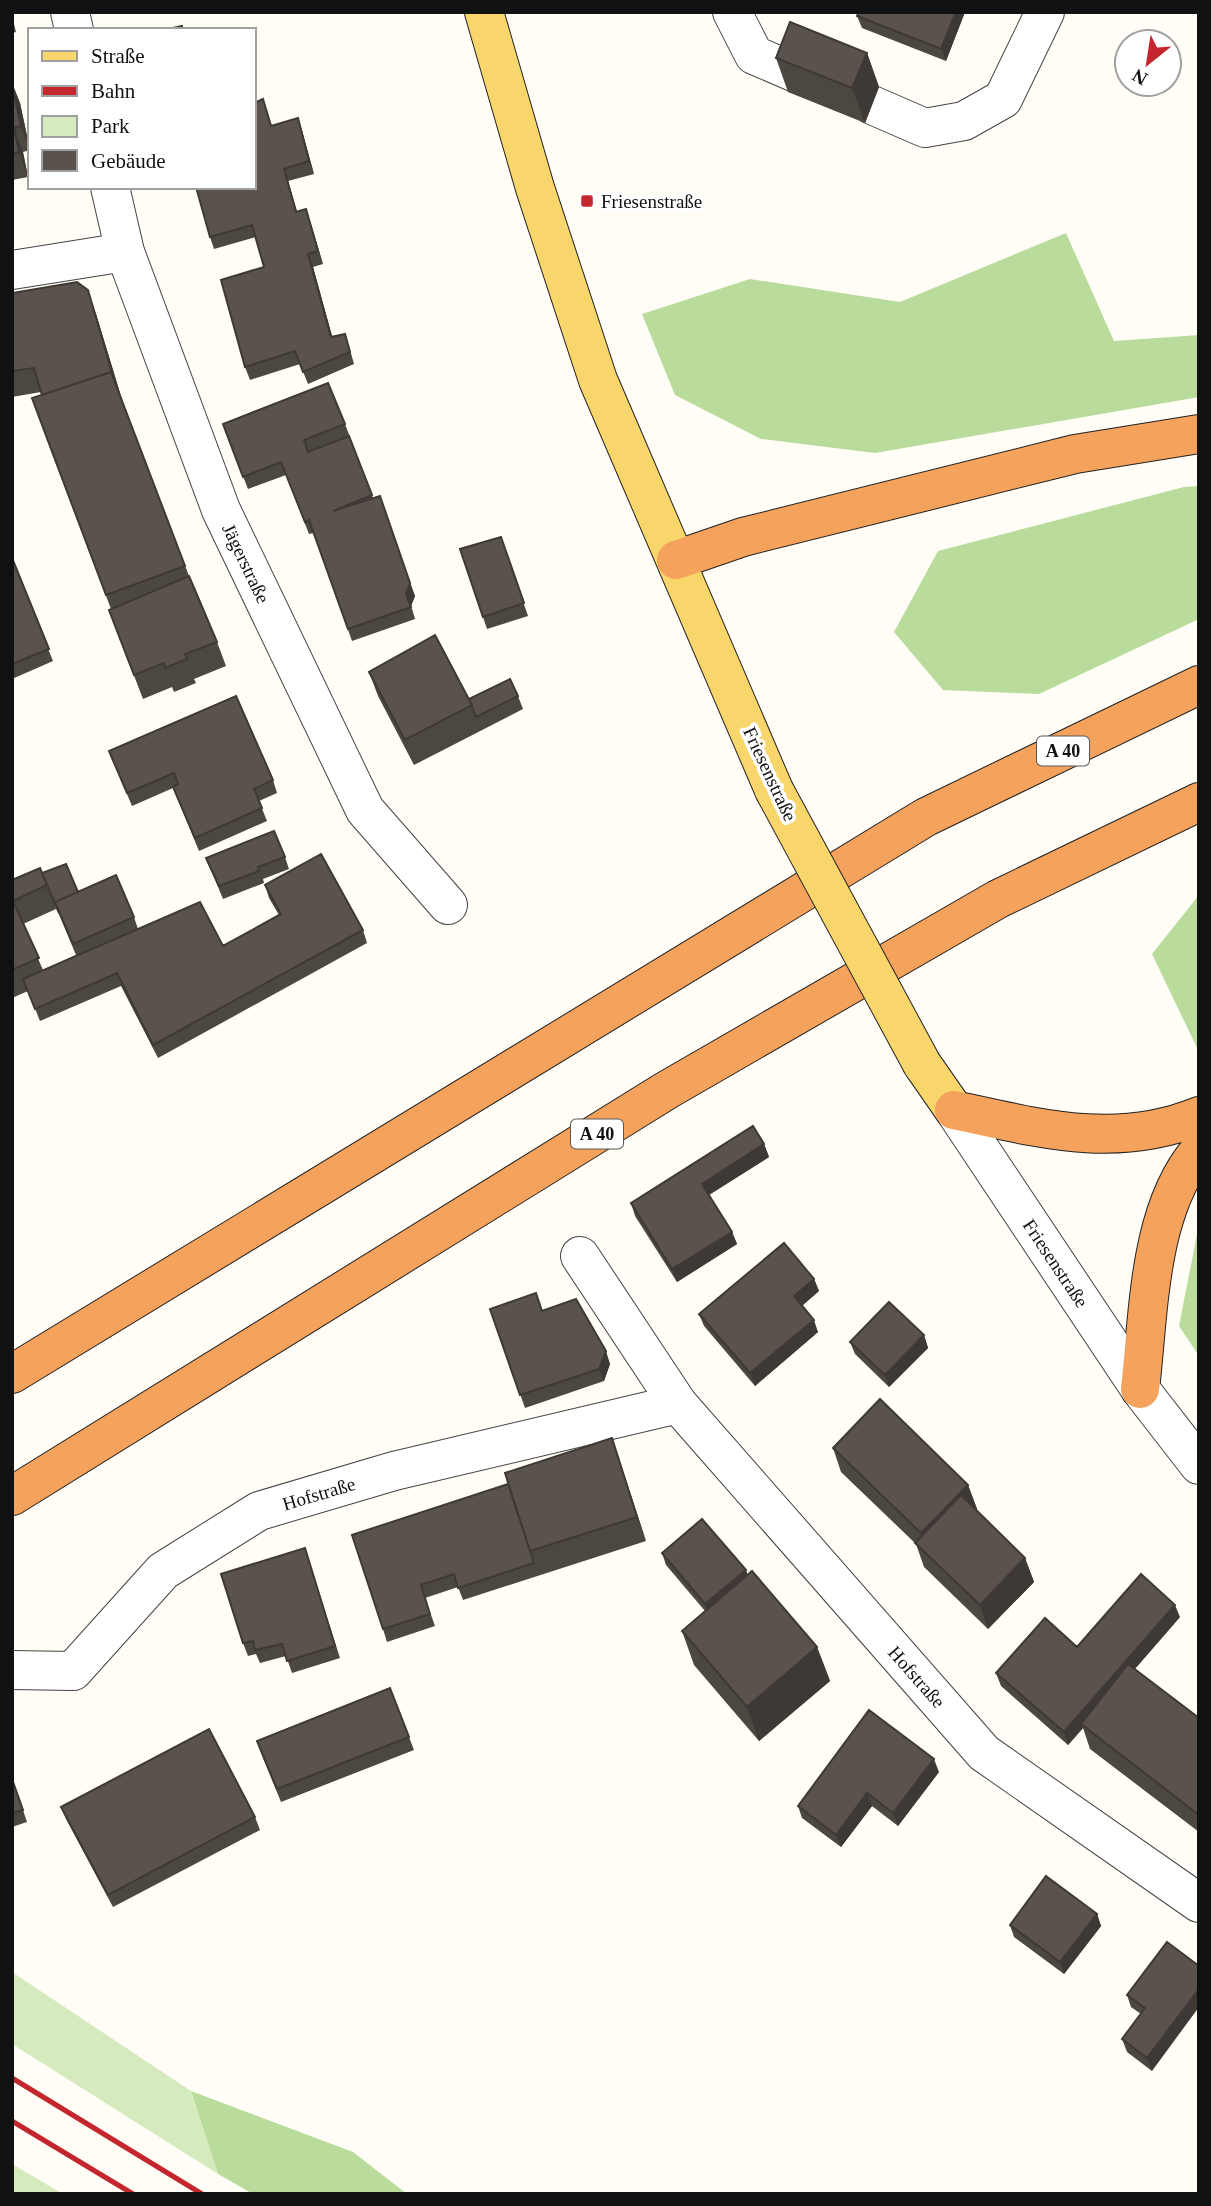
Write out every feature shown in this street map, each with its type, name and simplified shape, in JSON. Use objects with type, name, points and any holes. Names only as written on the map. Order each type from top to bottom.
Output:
[{"type":"highway","points":[[676,561],[743,537],[1074,454],[1199,434]]},
{"type":"highway","name":"A 40","points":[[12,1374],[926,817],[1199,685]]},
{"type":"highway","name":"A 40","points":[[12,1496],[667,1090],[998,899],[1199,802]]},
{"type":"highway","points":[[954,1110],[1041,1128],[1114,1136],[1171,1127],[1199,1116]]},
{"type":"highway","points":[[1140,1389],[1158,1238],[1185,1167],[1199,1151]]},
{"type":"main road","name":"Friesenstraße","points":[[484,12],[598,380],[774,790],[922,1064],[954,1110]]},
{"type":"street","points":[[732,12],[754,55],[796,73]]},
{"type":"street","points":[[872,105],[925,128],[964,121],[974,116],[1003,99],[1045,12]]},
{"type":"street","name":"Jägerstraße","points":[[110,189],[125,252],[221,510],[365,810],[448,905]]},
{"type":"street","points":[[12,270],[125,252]]},
{"type":"street","name":"Friesenstraße","points":[[954,1110],[1140,1389],[1199,1465]]},
{"type":"street","name":"Hofstraße","points":[[580,1256],[678,1404],[984,1753],[1199,1903]]},
{"type":"street","name":"Hofstraße","points":[[12,1670],[73,1671],[163,1570],[259,1511],[394,1471],[678,1404]]},
{"type":"green space","points":[[1066,233],[1114,341],[1199,335],[1199,397],[875,453],[761,439],[675,395],[642,314],[750,279],[900,302]]},
{"type":"green space","points":[[1199,486],[1199,619],[1039,694],[943,690],[894,632],[938,551],[1184,487]]},
{"type":"green space","points":[[1199,895],[1199,1052],[1152,954]]},
{"type":"green space","points":[[1199,1224],[1199,1356],[1179,1326]]},
{"type":"green space","points":[[12,1972],[191,2091],[218,2174],[12,2044]]},
{"type":"green space","points":[[191,2091],[353,2152],[407,2194],[253,2194],[218,2174]]},
{"type":"green space","points":[[12,2164],[63,2194],[12,2194]]},
{"type":"building","points":[[859,12],[956,12],[941,49],[857,16]]},
{"type":"building","points":[[790,22],[867,53],[852,88],[776,58]]},
{"type":"building","points":[[12,85],[21,126],[14,128],[19,152],[12,154]]},
{"type":"building","points":[[263,99],[271,126],[298,118],[309,161],[284,169],[296,212],[306,209],[318,251],[308,254],[331,337],[345,334],[350,352],[303,372],[295,351],[245,367],[221,280],[264,267],[252,225],[210,237],[197,189],[256,189],[256,102]]},
{"type":"building","points":[[77,282],[88,290],[114,380],[111,372],[42,395],[34,368],[12,371],[12,293]]},
{"type":"building","points":[[111,372],[185,566],[106,595],[32,398]]},
{"type":"building","points":[[328,383],[345,424],[304,440],[308,452],[349,436],[372,495],[333,511],[380,496],[410,583],[406,594],[411,607],[348,629],[309,520],[305,522],[281,462],[243,477],[223,424]]},
{"type":"building","points":[[501,537],[524,603],[483,617],[460,549]]},
{"type":"building","points":[[12,558],[49,649],[12,664]]},
{"type":"building","points":[[189,576],[217,642],[185,654],[187,659],[165,668],[164,663],[134,675],[109,610]]},
{"type":"building","points":[[435,635],[472,705],[405,740],[369,672]]},
{"type":"building","points":[[510,679],[518,696],[476,717],[469,699]]},
{"type":"building","points":[[236,696],[273,780],[254,789],[262,808],[195,838],[173,787],[178,784],[174,773],[127,793],[109,751]]},
{"type":"building","points":[[274,831],[285,857],[258,867],[259,871],[219,886],[206,858]]},
{"type":"building","points":[[321,854],[363,930],[153,1045],[117,973],[35,1009],[23,979],[200,902],[223,946],[281,914],[265,885]]},
{"type":"building","points":[[66,864],[78,892],[55,902],[59,913],[42,873]]},
{"type":"building","points":[[40,868],[47,885],[13,901],[39,958],[12,970],[12,880]]},
{"type":"building","points":[[116,875],[134,917],[73,944],[55,902]]},
{"type":"building","points":[[753,1126],[764,1144],[702,1184],[732,1232],[672,1269],[631,1203]]},
{"type":"building","points":[[784,1243],[814,1279],[794,1296],[814,1320],[750,1373],[699,1314]]},
{"type":"building","points":[[536,1293],[542,1311],[576,1299],[606,1351],[599,1369],[520,1395],[490,1309]]},
{"type":"building","points":[[889,1302],[924,1335],[885,1375],[850,1342]]},
{"type":"building","points":[[880,1399],[968,1485],[921,1533],[833,1448]]},
{"type":"building","points":[[612,1438],[637,1517],[530,1551],[505,1473]]},
{"type":"building","points":[[508,1484],[534,1563],[458,1588],[454,1574],[421,1585],[430,1614],[383,1629],[352,1535]]},
{"type":"building","points":[[961,1495],[1025,1558],[980,1605],[915,1543]]},
{"type":"building","points":[[702,1519],[746,1570],[705,1604],[662,1553]]},
{"type":"building","points":[[305,1548],[335,1646],[287,1661],[282,1644],[255,1650],[253,1641],[243,1643],[221,1574]]},
{"type":"building","points":[[752,1571],[817,1647],[747,1707],[682,1631]]},
{"type":"building","points":[[1141,1574],[1175,1605],[1064,1732],[996,1673],[1045,1618],[1077,1647]]},
{"type":"building","points":[[1128,1664],[1199,1718],[1199,1815],[1081,1724]]},
{"type":"building","points":[[390,1688],[409,1737],[277,1789],[257,1741]]},
{"type":"building","points":[[869,1710],[934,1759],[893,1813],[867,1793],[836,1835],[798,1806]]},
{"type":"building","points":[[209,1729],[255,1817],[108,1895],[61,1807]]},
{"type":"building","points":[[12,1779],[23,1810],[12,1813]]},
{"type":"building","points":[[1046,1876],[1097,1914],[1060,1962],[1010,1925]]},
{"type":"building","points":[[1167,1942],[1199,1966],[1199,1989],[1147,2058],[1122,2039],[1145,2008],[1127,1995]]},
{"type":"railway","points":[[12,2078],[202,2194]]},
{"type":"railway","points":[[12,2121],[133,2194]]},
{"type":"place","name":"Friesenstraße","points":[[587,201]]}]
